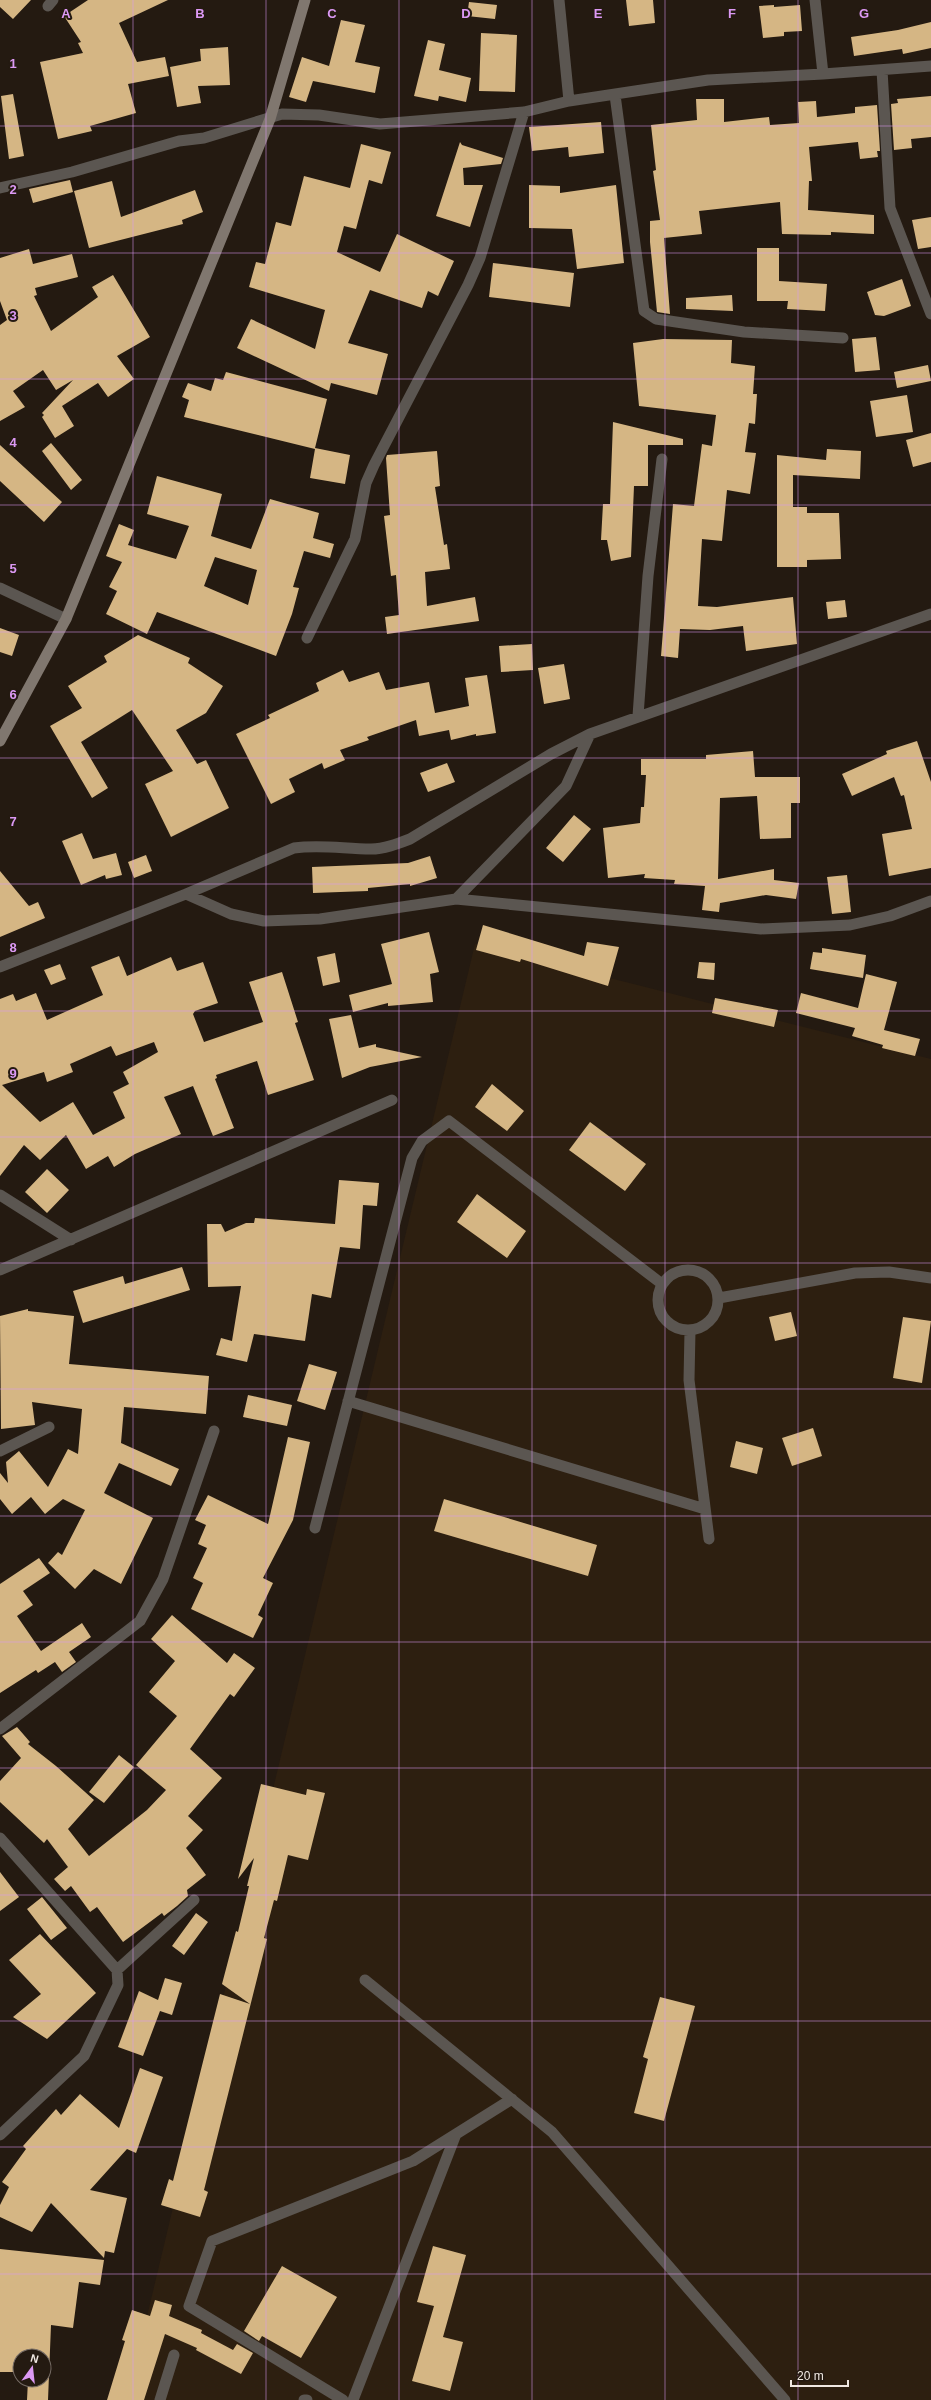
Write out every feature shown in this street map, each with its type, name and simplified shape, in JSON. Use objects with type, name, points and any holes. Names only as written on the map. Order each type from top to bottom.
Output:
[{"type":"main road","points":[[0,741],[66,619],[270,119],[305,0]]},
{"type":"street","points":[[559,0],[569,101]]},
{"type":"street","points":[[815,0],[823,74]]},
{"type":"street","points":[[0,188],[72,172],[179,141],[204,138],[270,119],[282,114],[319,115],[380,124],[524,112],[569,101],[708,80],[823,74],[931,66]]},
{"type":"street","points":[[882,70],[890,208],[931,314]]},
{"type":"street","points":[[615,95],[644,311],[656,319],[744,332],[843,338]]},
{"type":"street","points":[[307,638],[355,539],[366,483],[480,258],[524,112]]},
{"type":"street","points":[[638,716],[648,576],[662,459]]},
{"type":"street","points":[[0,588],[66,619]]},
{"type":"street","points":[[0,967],[186,894],[294,848],[309,846],[372,849],[390,846],[410,839],[551,754],[590,734],[931,614]]},
{"type":"street","points":[[456,899],[566,786],[590,734]]},
{"type":"street","points":[[186,894],[231,914],[264,922],[320,919],[456,899],[761,929],[850,925],[890,916],[931,901]]},
{"type":"street","points":[[0,1270],[392,1100]]},
{"type":"street","points":[[315,1528],[412,1158],[422,1141],[449,1121],[662,1284]]},
{"type":"street","points":[[0,1195],[71,1240]]},
{"type":"street","points":[[696,1271],[712,1281],[719,1298],[718,1308],[708,1324],[690,1331],[672,1326],[660,1312],[658,1293],[662,1284],[677,1272],[696,1271]]},
{"type":"street","points":[[719,1298],[855,1273],[889,1272],[931,1278]]},
{"type":"street","points":[[690,1331],[689,1380],[709,1539]]},
{"type":"street","points":[[348,1401],[705,1509]]},
{"type":"street","points":[[0,1451],[49,1427]]},
{"type":"street","points":[[0,1729],[140,1621],[162,1578],[214,1431]]},
{"type":"street","points":[[0,1838],[117,1970],[118,1985],[84,2056],[0,2134]]},
{"type":"street","points":[[117,1970],[194,1900]]},
{"type":"street","points":[[365,1980],[552,2132],[785,2400]]},
{"type":"street","points":[[343,2400],[189,2306],[212,2241],[413,2161],[512,2099]]},
{"type":"street","points":[[354,2400],[456,2134]]},
{"type":"street","points":[[160,2400],[174,2355]]},
{"type":"shaded area","points":[[475,944],[931,1059],[931,2400],[127,2400]]},
{"type":"building","points":[[0,0],[31,0],[13,19],[0,7]]},
{"type":"building","points":[[88,0],[168,0],[119,23],[137,62],[165,57],[169,76],[128,84],[136,113],[90,126],[92,131],[58,139],[40,62],[83,53],[78,43],[81,42],[64,16]]},
{"type":"building","points":[[626,0],[653,0],[655,23],[629,26]]},
{"type":"building","points":[[469,2],[497,5],[495,19],[467,16]]},
{"type":"building","points":[[774,5],[774,7],[800,5],[802,31],[784,32],[784,36],[763,38],[759,6]]},
{"type":"building","points":[[341,20],[365,25],[355,62],[380,67],[375,93],[313,81],[306,102],[289,97],[302,57],[329,66]]},
{"type":"building","points":[[931,22],[931,48],[903,54],[902,49],[854,56],[851,37],[898,30]]},
{"type":"building","points":[[481,33],[517,35],[515,92],[479,91]]},
{"type":"building","points":[[428,40],[445,44],[439,70],[471,78],[466,102],[439,96],[438,101],[414,96]]},
{"type":"building","points":[[228,47],[230,85],[198,86],[201,103],[177,107],[170,67],[201,61],[200,49]]},
{"type":"building","points":[[13,94],[24,156],[9,159],[1,96]]},
{"type":"building","points":[[931,96],[931,137],[911,139],[912,148],[894,150],[891,104],[898,103],[897,99]]},
{"type":"building","points":[[696,99],[724,99],[724,122],[769,117],[770,125],[799,123],[798,102],[816,101],[817,117],[855,113],[855,107],[877,105],[880,151],[877,151],[878,157],[860,159],[858,142],[809,147],[812,181],[809,181],[808,210],[874,215],[874,234],[831,232],[831,235],[782,234],[780,202],[699,211],[702,234],[664,238],[670,314],[657,312],[650,242],[650,221],[660,220],[653,171],[656,170],[651,125],[697,120]]},
{"type":"building","points":[[601,122],[604,153],[569,157],[568,147],[532,151],[529,127]]},
{"type":"building","points":[[460,142],[462,145],[503,158],[501,164],[463,168],[464,185],[483,185],[470,227],[436,216]]},
{"type":"building","points":[[361,144],[391,152],[382,184],[369,180],[356,229],[344,226],[337,252],[380,272],[397,234],[454,261],[438,296],[428,291],[422,308],[370,290],[348,343],[388,354],[377,395],[331,383],[329,391],[237,348],[251,319],[315,349],[325,310],[249,287],[256,262],[265,264],[276,222],[291,226],[304,176],[350,188]]},
{"type":"building","points":[[70,180],[73,192],[33,203],[29,189]]},
{"type":"building","points":[[112,181],[121,217],[195,190],[203,212],[182,220],[183,224],[89,248],[74,191]]},
{"type":"building","points":[[529,185],[560,186],[560,193],[616,185],[624,263],[577,269],[572,229],[529,228]]},
{"type":"building","points":[[931,217],[931,247],[918,249],[912,220]]},
{"type":"building","points":[[757,248],[779,248],[779,281],[827,284],[825,311],[787,309],[788,301],[757,301]]},
{"type":"building","points":[[29,249],[33,264],[72,254],[78,277],[35,288],[37,295],[34,296],[51,331],[98,297],[92,287],[113,275],[150,337],[117,356],[134,379],[108,397],[98,383],[62,406],[74,426],[55,438],[42,417],[44,415],[42,413],[73,380],[56,390],[43,370],[13,391],[25,407],[0,421],[0,325],[7,320],[0,301],[0,258]]},
{"type":"building","points":[[493,263],[574,273],[570,307],[489,297]]},
{"type":"building","points":[[902,279],[911,306],[884,316],[875,315],[867,292]]},
{"type":"building","points":[[732,295],[733,311],[686,309],[686,298]]},
{"type":"building","points":[[876,337],[880,370],[855,372],[852,339]]},
{"type":"building","points":[[663,339],[732,340],[731,363],[755,366],[753,394],[757,394],[755,424],[749,423],[745,452],[756,453],[750,494],[727,490],[722,541],[702,539],[698,606],[717,607],[793,597],[797,644],[746,651],[743,626],[710,630],[680,629],[678,658],[661,656],[673,504],[694,506],[702,444],[712,446],[716,415],[639,406],[633,343]]},
{"type":"building","points":[[928,365],[931,381],[897,388],[894,372]]},
{"type":"building","points":[[226,372],[327,399],[315,448],[350,455],[345,484],[310,478],[315,449],[184,417],[189,400],[182,397],[188,383],[211,391],[215,378],[223,380]]},
{"type":"building","points":[[907,395],[913,432],[876,437],[870,401]]},
{"type":"building","points":[[613,422],[683,439],[683,445],[648,445],[648,486],[634,486],[631,557],[611,561],[607,540],[601,540],[603,504],[610,504]]},
{"type":"building","points":[[931,433],[931,462],[913,467],[906,440]]},
{"type":"building","points":[[51,443],[82,480],[71,490],[42,451]]},
{"type":"building","points":[[0,445],[62,502],[44,522],[0,481]]},
{"type":"building","points":[[827,449],[861,451],[860,479],[793,475],[793,507],[807,507],[807,513],[839,513],[841,559],[807,560],[807,567],[777,567],[777,455],[826,460]]},
{"type":"building","points":[[437,451],[440,486],[435,487],[444,545],[447,544],[450,569],[425,572],[427,606],[475,597],[479,621],[387,634],[385,617],[399,615],[396,575],[391,576],[384,516],[390,515],[386,458],[387,455]]},
{"type":"building","points":[[157,476],[222,494],[211,536],[251,549],[270,499],[319,513],[313,538],[334,544],[330,558],[304,551],[293,587],[299,588],[292,614],[276,656],[157,612],[147,634],[106,614],[117,591],[109,587],[122,562],[106,556],[119,524],[134,530],[128,545],[176,559],[189,526],[147,514]],"holes":[[[215,557],[257,570],[248,605],[204,586]]]},
{"type":"building","points":[[845,600],[847,617],[828,619],[826,602]]},
{"type":"building","points":[[0,628],[19,635],[12,656],[0,652]]},
{"type":"building","points":[[138,635],[190,658],[188,663],[223,686],[206,713],[176,730],[197,764],[206,760],[229,808],[171,837],[145,784],[173,771],[132,710],[81,742],[108,788],[92,798],[50,726],[82,708],[68,686],[107,662],[104,656]]},
{"type":"building","points":[[532,644],[533,670],[501,672],[499,646]]},
{"type":"building","points":[[564,664],[570,699],[544,704],[538,668]]},
{"type":"building","points":[[343,670],[349,682],[379,672],[386,690],[429,682],[435,713],[469,706],[465,678],[487,675],[496,733],[476,736],[476,734],[451,740],[449,730],[419,736],[416,720],[367,737],[369,740],[340,750],[345,760],[324,769],[322,763],[289,779],[295,792],[271,804],[236,734],[270,718],[268,715],[319,691],[316,683]]},
{"type":"building","points":[[917,741],[931,782],[931,868],[889,876],[882,834],[912,829],[904,795],[901,796],[894,777],[852,796],[842,774],[887,754],[886,751]]},
{"type":"building","points":[[753,751],[755,777],[800,777],[800,803],[791,803],[791,838],[760,839],[757,796],[720,798],[718,879],[774,869],[774,880],[799,883],[796,899],[766,895],[720,903],[719,912],[702,910],[705,886],[674,884],[675,880],[644,878],[645,874],[608,878],[603,828],[640,823],[641,807],[644,807],[646,775],[641,775],[641,759],[706,759],[706,755]]},
{"type":"building","points":[[447,763],[455,782],[428,792],[420,773]]},
{"type":"building","points":[[574,815],[591,829],[563,862],[546,848]]},
{"type":"building","points":[[82,833],[93,859],[116,853],[122,875],[106,879],[105,875],[81,885],[62,841]]},
{"type":"building","points":[[146,855],[152,871],[134,878],[128,862]]},
{"type":"building","points":[[430,856],[437,878],[410,886],[410,884],[368,888],[368,891],[313,893],[312,867],[408,863]]},
{"type":"building","points":[[0,871],[29,906],[38,902],[45,918],[0,937]]},
{"type":"building","points":[[847,875],[851,912],[832,914],[827,877]]},
{"type":"building","points":[[483,925],[584,956],[587,942],[619,947],[608,986],[521,959],[520,962],[476,950]]},
{"type":"building","points":[[429,932],[439,972],[430,974],[433,1002],[388,1006],[388,1003],[353,1012],[349,995],[392,984],[381,944]]},
{"type":"building","points":[[822,948],[866,955],[863,978],[810,969],[813,952],[822,953]]},
{"type":"building","points":[[335,953],[340,982],[323,986],[317,957]]},
{"type":"building","points":[[119,956],[127,976],[171,957],[177,971],[203,962],[218,1003],[195,1011],[193,1014],[204,1042],[263,1022],[249,982],[282,972],[298,1022],[295,1023],[314,1080],[268,1095],[257,1061],[216,1075],[217,1078],[215,1079],[234,1128],[213,1136],[193,1086],[164,1097],[181,1134],[135,1154],[114,1167],[108,1156],[86,1169],[66,1135],[40,1160],[24,1145],[0,1176],[0,999],[13,994],[16,1001],[36,993],[47,1020],[103,995],[91,967]],"holes":[[[154,1042],[158,1052],[123,1072],[129,1084],[113,1092],[125,1118],[93,1135],[73,1102],[40,1122],[2,1085],[44,1072],[47,1082],[73,1072],[70,1064],[111,1046],[116,1056]]]},
{"type":"building","points":[[699,962],[715,963],[714,980],[697,978]]},
{"type":"building","points":[[60,964],[66,979],[51,985],[44,970]]},
{"type":"building","points":[[866,974],[897,982],[884,1030],[920,1039],[915,1056],[882,1048],[883,1045],[852,1036],[855,1028],[796,1013],[801,993],[858,1008]]},
{"type":"building","points":[[715,998],[778,1010],[774,1027],[712,1013]]},
{"type":"building","points":[[351,1015],[359,1048],[376,1044],[376,1047],[422,1057],[370,1067],[342,1078],[329,1019]]},
{"type":"building","points":[[492,1084],[524,1111],[507,1131],[475,1107]]},
{"type":"building","points":[[590,1122],[646,1164],[625,1191],[569,1150]]},
{"type":"building","points":[[47,1169],[69,1190],[47,1213],[25,1192]]},
{"type":"building","points":[[339,1180],[379,1183],[377,1206],[363,1205],[360,1249],[340,1247],[331,1298],[312,1294],[305,1341],[254,1334],[247,1362],[216,1355],[221,1338],[232,1341],[241,1286],[208,1287],[207,1224],[221,1224],[225,1232],[246,1223],[254,1223],[255,1218],[335,1224]]},
{"type":"building","points":[[477,1194],[526,1231],[507,1258],[457,1222]]},
{"type":"building","points":[[182,1267],[190,1290],[83,1323],[73,1291],[123,1276],[125,1284]]},
{"type":"building","points":[[28,1309],[28,1311],[74,1316],[69,1364],[209,1376],[206,1414],[124,1407],[121,1443],[179,1469],[171,1486],[119,1463],[104,1493],[153,1518],[121,1584],[94,1569],[75,1589],[48,1563],[58,1552],[62,1555],[85,1510],[63,1499],[45,1514],[31,1497],[12,1514],[0,1499],[0,1473],[8,1483],[6,1462],[19,1451],[48,1487],[68,1449],[78,1454],[82,1409],[32,1402],[35,1425],[1,1429],[0,1316]]},
{"type":"building","points":[[791,1312],[797,1336],[775,1341],[769,1317]]},
{"type":"building","points":[[903,1317],[931,1321],[922,1383],[893,1378]]},
{"type":"building","points":[[309,1364],[337,1372],[325,1410],[297,1401]]},
{"type":"building","points":[[248,1395],[292,1405],[287,1426],[243,1417]]},
{"type":"building","points":[[813,1428],[822,1456],[792,1466],[782,1438]]},
{"type":"building","points":[[288,1437],[310,1442],[293,1520],[263,1578],[273,1583],[258,1615],[263,1618],[253,1638],[191,1609],[203,1583],[193,1578],[207,1548],[198,1544],[206,1525],[195,1520],[208,1495],[268,1524]]},
{"type":"building","points":[[736,1441],[763,1448],[757,1474],[730,1467]]},
{"type":"building","points":[[444,1499],[597,1545],[588,1576],[434,1531]]},
{"type":"building","points":[[39,1558],[50,1573],[23,1591],[33,1605],[17,1616],[41,1651],[82,1623],[91,1637],[69,1652],[76,1662],[62,1672],[55,1662],[38,1673],[36,1670],[0,1693],[0,1584]]},
{"type":"building","points":[[172,1615],[227,1663],[234,1653],[255,1668],[234,1697],[230,1694],[190,1749],[222,1778],[188,1816],[203,1830],[186,1848],[206,1875],[187,1890],[188,1896],[177,1906],[164,1916],[162,1913],[123,1942],[97,1907],[90,1912],[71,1886],[65,1891],[54,1879],[68,1867],[47,1839],[44,1843],[0,1802],[0,1781],[21,1758],[2,1736],[17,1727],[30,1742],[28,1744],[56,1766],[94,1800],[68,1829],[89,1856],[147,1810],[166,1790],[136,1765],[177,1716],[149,1692],[175,1661],[151,1639]]},
{"type":"building","points":[[119,1755],[134,1767],[104,1803],[89,1792]]},
{"type":"building","points":[[261,1784],[306,1795],[307,1789],[325,1793],[308,1860],[288,1855],[277,1901],[274,1900],[264,1938],[267,1939],[204,2190],[208,2192],[200,2217],[161,2205],[169,2179],[173,2181],[220,1994],[250,2004],[222,1984],[236,1931],[238,1932],[249,1886],[247,1886],[254,1858],[238,1879]]},
{"type":"building","points":[[0,1872],[19,1897],[0,1911]]},
{"type":"building","points":[[42,1897],[67,1928],[51,1940],[27,1909]]},
{"type":"building","points":[[196,1913],[208,1922],[184,1955],[172,1946]]},
{"type":"building","points":[[40,1934],[96,1993],[47,2039],[13,2017],[41,1994],[9,1960]]},
{"type":"building","points":[[165,1978],[182,1983],[172,2015],[160,2011],[143,2056],[118,2047],[139,1991],[158,2000]]},
{"type":"building","points":[[660,1997],[695,2006],[664,2121],[634,2113],[648,2059],[643,2057]]},
{"type":"building","points":[[140,2068],[163,2077],[136,2153],[127,2149],[90,2190],[127,2198],[114,2253],[105,2251],[104,2258],[51,2203],[32,2232],[0,2217],[0,2205],[9,2187],[2,2182],[26,2149],[23,2146],[56,2109],[61,2115],[80,2094],[119,2128]]},
{"type":"building","points":[[433,2246],[466,2255],[443,2337],[463,2342],[450,2391],[412,2381],[434,2306],[417,2302]]},
{"type":"building","points":[[0,2249],[104,2260],[100,2285],[79,2282],[73,2328],[51,2325],[50,2348],[12,2348],[12,2372],[0,2372]]},
{"type":"building","points":[[282,2266],[337,2297],[301,2358],[262,2336],[259,2341],[244,2331]]},
{"type":"building","points":[[155,2300],[172,2305],[169,2316],[202,2330],[201,2333],[233,2350],[237,2344],[253,2353],[241,2374],[196,2350],[197,2348],[165,2334],[144,2400],[107,2400],[125,2341],[122,2340],[132,2310],[150,2316]]},
{"type":"building","points":[[28,2388],[48,2388],[48,2400],[27,2400]]}]
